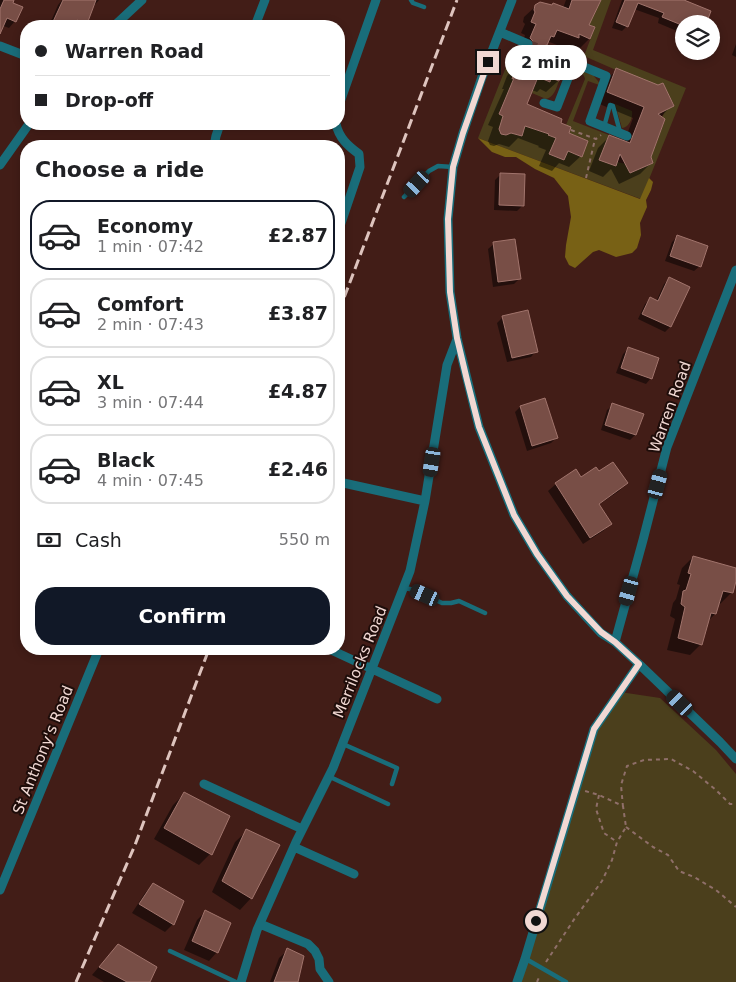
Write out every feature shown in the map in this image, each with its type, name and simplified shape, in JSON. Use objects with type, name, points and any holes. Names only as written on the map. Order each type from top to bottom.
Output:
[{"type":"street","points":[[120,20],[142,0]]},
{"type":"street","points":[[257,20],[265,0]]},
{"type":"street","points":[[345,88],[376,0]]},
{"type":"street","points":[[512,1],[469,114],[453,167],[448,219],[450,292],[457,338],[479,427],[514,515],[537,554],[567,596],[601,632],[639,664],[736,759]]},
{"type":"street","points":[[500,32],[528,44]]},
{"type":"street","points":[[0,46],[20,54]]},
{"type":"street","points":[[545,51],[606,76],[590,121],[624,134]]},
{"type":"street","points":[[544,103],[557,107],[574,63]]},
{"type":"street","points":[[0,165],[25,130]]},
{"type":"street","points":[[345,143],[359,154],[360,167],[345,211]]},
{"type":"street","name":"Warren Road","points":[[615,642],[668,447],[736,270]]},
{"type":"street","name":"Merrilocks Road","points":[[241,982],[260,924],[342,744],[410,571],[425,501],[447,365],[457,338]]},
{"type":"street","points":[[345,483],[425,501]]},
{"type":"street","name":"St Anthony's Road","points":[[0,890],[97,655]]},
{"type":"street","points":[[342,655],[437,699]]},
{"type":"street","points":[[517,982],[594,729],[639,664]]},
{"type":"street","points":[[204,784],[302,829]]},
{"type":"street","points":[[294,847],[354,874]]},
{"type":"street","points":[[260,924],[308,944],[315,952],[319,960],[320,969],[329,982]]},
{"type":"lane","points":[[411,0],[413,3],[424,7]]},
{"type":"lane","points":[[606,127],[610,104],[613,106],[624,134]]},
{"type":"lane","points":[[404,197],[429,171],[438,166],[453,167]]},
{"type":"lane","points":[[404,588],[415,590],[442,603],[459,601],[485,613]]},
{"type":"lane","points":[[342,744],[397,768],[392,784]]},
{"type":"lane","points":[[328,776],[388,804]]},
{"type":"lane","points":[[170,951],[236,982]]},
{"type":"lane","points":[[525,959],[566,982]]},
{"type":"path","points":[[586,178],[595,139],[606,127]]},
{"type":"path","points":[[570,130],[595,139]]},
{"type":"path","points":[[542,969],[602,881],[612,860],[617,842],[626,827],[621,785],[627,766],[644,760],[671,759],[693,771],[730,804],[736,804]]},
{"type":"path","points":[[576,788],[599,795],[623,806],[624,809]]},
{"type":"path","points":[[599,795],[596,809],[604,833],[617,842]]},
{"type":"path","points":[[626,827],[653,847],[668,855],[680,871],[716,890],[736,907]]},
{"type":"shaded area","points":[[601,0],[611,0],[593,50],[686,88],[641,199],[478,138],[514,47],[520,46],[526,48],[520,65],[518,63],[512,78],[514,78],[499,113],[507,117],[506,122],[501,123],[499,129],[501,134],[511,133],[521,136],[525,124],[535,130],[557,137],[550,155],[564,160],[568,151],[582,157],[588,141],[569,133],[571,128],[566,125],[585,79],[582,74],[576,71],[577,69],[593,75],[602,86],[588,81],[573,121],[609,135],[600,160],[616,166],[617,162],[626,164],[630,173],[653,163],[649,154],[655,147],[665,120],[662,118],[665,110],[674,105],[663,83],[655,87],[584,56],[595,27],[587,24],[594,15]]},
{"type":"shaded area","points":[[538,77],[549,82],[551,78],[559,81],[549,98],[546,99],[532,93]]},
{"type":"shaded area","points":[[615,104],[632,111],[632,117],[627,126],[622,128]]},
{"type":"shaded area","points":[[478,138],[640,199],[649,178],[653,182],[646,200],[647,207],[640,223],[641,235],[637,248],[632,253],[616,257],[599,250],[593,252],[575,268],[569,265],[565,257],[571,217],[568,196],[554,178],[516,157],[505,157],[492,152]]},
{"type":"shaded area","points":[[620,692],[660,698],[716,750],[736,774],[736,982],[516,982],[594,729]]},
{"type":"building","points":[[4,0],[14,0],[13,3],[23,7],[16,22],[7,18],[0,34],[0,9]]},
{"type":"building","points":[[63,0],[96,0],[88,20],[54,20]]},
{"type":"building","points":[[572,0],[601,0],[589,25],[595,27],[590,39],[579,34],[579,38],[557,30],[554,37],[551,36],[547,45],[542,46],[539,51],[540,54],[565,66],[559,81],[551,78],[550,82],[538,77],[527,104],[562,119],[561,123],[571,127],[569,133],[588,141],[582,157],[568,151],[564,160],[549,154],[556,138],[549,134],[525,126],[522,136],[511,133],[501,134],[499,129],[503,116],[499,114],[518,63],[520,65],[526,50],[534,46],[530,38],[536,24],[531,22],[535,12],[535,5],[540,2],[552,5],[553,3],[569,9]]},
{"type":"building","points":[[625,0],[684,0],[711,11],[709,15],[675,15],[675,22],[662,17],[664,13],[638,3],[628,27],[616,22]]},
{"type":"building","points":[[616,68],[658,85],[663,83],[674,106],[658,114],[665,119],[651,157],[653,163],[630,173],[620,154],[616,166],[599,160],[609,135],[630,143],[644,107],[607,92]]},
{"type":"building","points":[[500,173],[525,174],[524,206],[499,205]]},
{"type":"building","points":[[677,235],[708,246],[701,267],[670,256]]},
{"type":"building","points":[[515,239],[521,279],[498,282],[493,242]]},
{"type":"building","points":[[669,277],[690,287],[671,327],[642,314],[650,297],[658,301]]},
{"type":"building","points":[[528,310],[538,352],[512,358],[502,316]]},
{"type":"building","points":[[628,347],[659,358],[652,379],[621,368]]},
{"type":"building","points":[[545,398],[558,438],[532,446],[520,406]]},
{"type":"building","points":[[612,403],[644,414],[636,435],[605,425]]},
{"type":"building","points":[[613,462],[628,483],[599,504],[612,524],[590,538],[555,483],[576,469],[581,477],[596,467],[599,471]]},
{"type":"building","points":[[693,556],[736,568],[736,581],[733,593],[723,591],[716,614],[711,613],[702,645],[678,638],[685,607],[681,604],[683,591],[686,590],[691,574],[688,573]]},
{"type":"building","points":[[184,792],[230,816],[212,855],[164,828]]},
{"type":"building","points":[[246,829],[280,845],[252,899],[222,881]]},
{"type":"building","points":[[153,883],[184,901],[174,925],[139,904]]},
{"type":"building","points":[[205,910],[231,923],[218,953],[192,941]]},
{"type":"building","points":[[118,944],[157,967],[150,982],[127,982],[99,967]]},
{"type":"building","points":[[287,948],[304,956],[298,982],[274,982]]},
{"type":"tunnel","points":[[528,44],[545,51]]},
{"type":"railway","points":[[345,295],[457,0]]},
{"type":"railway","points":[[76,982],[135,845],[207,655]]},
{"type":"route","points":[[488,62],[453,167],[448,219],[450,292],[457,338],[467,380],[479,427],[514,515],[537,554],[567,596],[601,632],[639,664],[594,729],[536,921]]}]
